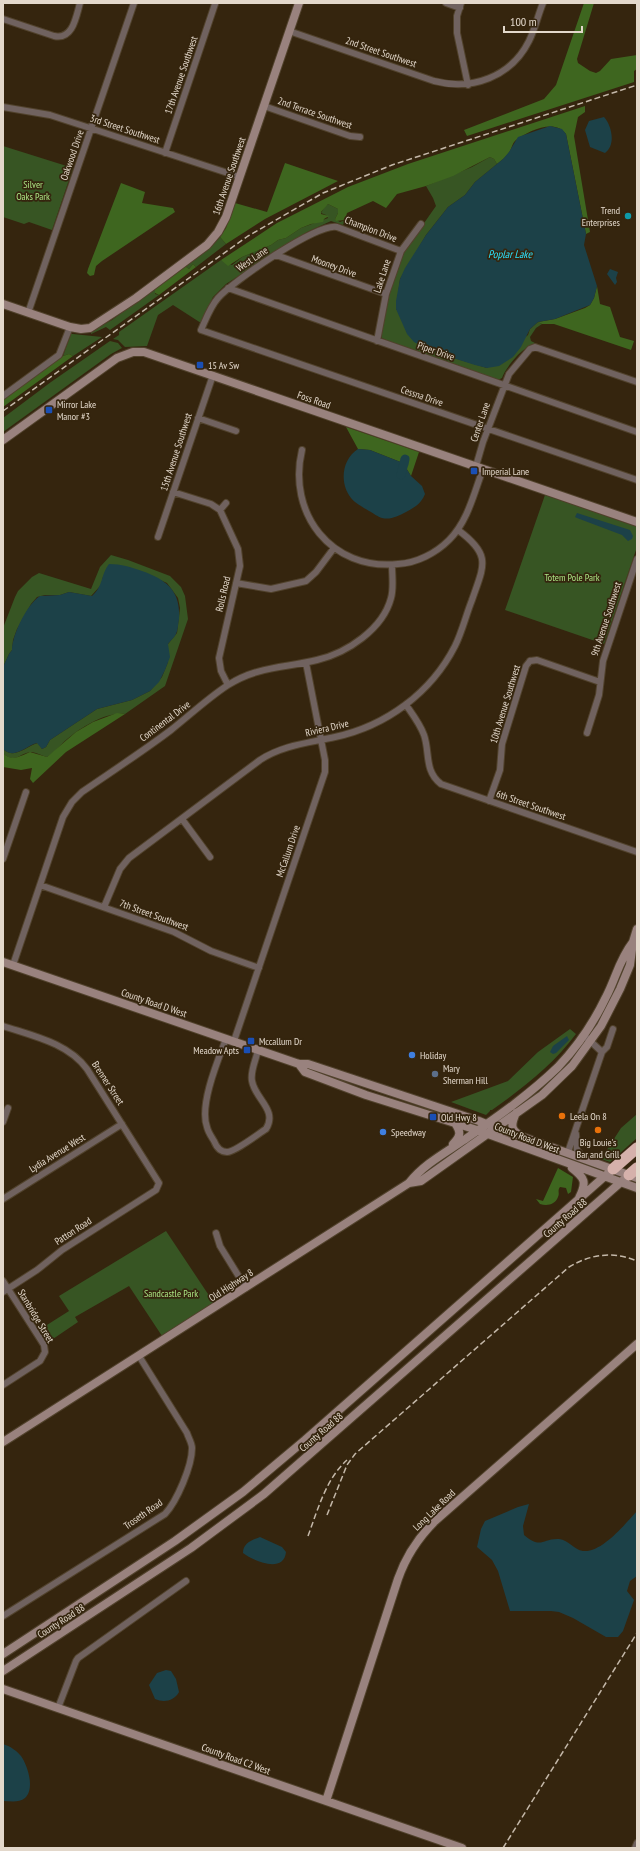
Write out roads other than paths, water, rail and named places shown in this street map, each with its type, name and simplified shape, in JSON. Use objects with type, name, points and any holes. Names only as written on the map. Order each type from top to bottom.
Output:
[{"type":"highway","points":[[613,1169],[637,1148]]},
{"type":"street","points":[[3,19],[61,37],[71,31],[80,3]]},
{"type":"street","name":"Oakwood Drive","points":[[28,312],[134,3]]},
{"type":"street","name":"16th Avenue Southwest","points":[[3,304],[70,327],[81,329],[90,328],[136,298],[207,245],[222,225],[240,177],[299,3]]},
{"type":"street","points":[[446,3],[460,5],[456,22],[457,33],[468,85],[495,76],[505,70],[518,57],[530,40],[543,3]]},
{"type":"street","name":"17th Avenue Southwest","points":[[165,153],[216,4]]},
{"type":"street","name":"2nd Street Southwest","points":[[289,31],[434,81],[454,85],[468,85]]},
{"type":"street","name":"2nd Terrace Southwest","points":[[264,106],[350,136],[360,137]]},
{"type":"street","name":"3rd Street Southwest","points":[[3,107],[39,113],[240,177]]},
{"type":"street","name":"Lake Lane","points":[[377,341],[386,294],[401,251],[422,224]]},
{"type":"street","name":"West Lane","points":[[201,330],[212,306],[228,288],[305,237],[328,226],[333,226]]},
{"type":"street","name":"Champion Drive","points":[[333,226],[401,251]]},
{"type":"street","name":"Mooney Drive","points":[[276,255],[386,294]]},
{"type":"street","name":"Piper Drive","points":[[228,288],[637,432]]},
{"type":"street","points":[[3,396],[59,355],[70,327]]},
{"type":"street","name":"Cessna Drive","points":[[201,330],[637,480]]},
{"type":"street","name":"Center Lane","points":[[480,468],[488,429],[504,385],[509,374],[530,349],[535,347],[637,382]]},
{"type":"street","name":"Foss Road","points":[[3,440],[117,358],[126,354],[144,352],[637,522]]},
{"type":"street","name":"15th Avenue Southwest","points":[[158,536],[213,375]]},
{"type":"street","points":[[198,418],[236,431]]},
{"type":"street","points":[[302,450],[298,472],[302,502],[310,522],[317,531],[334,548],[344,554],[365,562],[392,565],[410,562],[431,554],[449,540],[458,530],[471,504],[480,468]]},
{"type":"street","points":[[173,492],[211,504],[220,510],[226,503]]},
{"type":"street","name":"Rolls Road","points":[[220,510],[225,517],[240,554],[240,566],[219,658],[221,671],[228,685]]},
{"type":"street","name":"Riviera Drive","points":[[104,907],[120,869],[129,858],[269,754],[289,747],[347,734],[369,726],[406,705],[429,683],[449,656],[455,644],[482,572],[482,558],[480,551],[474,542],[458,530]]},
{"type":"street","points":[[236,582],[254,587],[271,589],[306,581],[316,572],[334,548]]},
{"type":"street","name":"9th Avenue Southwest","points":[[586,733],[600,695],[603,661],[637,559]]},
{"type":"street","name":"Continental Drive","points":[[13,966],[63,817],[72,802],[82,792],[166,734],[228,685],[241,678],[269,668],[319,660],[353,644],[372,628],[385,612],[392,597],[392,565]]},
{"type":"street","name":"10th Avenue Southwest","points":[[489,801],[500,770],[504,736],[529,659],[538,660],[600,682]]},
{"type":"street","name":"McCallum Drive","points":[[258,1050],[252,1070],[251,1080],[269,1113],[271,1118],[270,1124],[266,1129],[229,1152],[222,1151],[216,1146],[206,1126],[205,1112],[208,1095],[259,968],[323,779],[325,760],[306,663]]},
{"type":"street","name":"6th Street Southwest","points":[[406,705],[424,735],[432,776],[441,784],[637,852]]},
{"type":"street","points":[[3,858],[26,792]]},
{"type":"street","points":[[182,819],[210,857]]},
{"type":"street","name":"7th Street Southwest","points":[[40,885],[174,932],[211,951],[259,968]]},
{"type":"street","points":[[635,943],[637,929]]},
{"type":"street","name":"Old Highway 8","points":[[3,1442],[409,1183],[418,1173],[448,1149],[534,1090],[559,1066],[584,1035],[606,997],[623,955],[635,943]]},
{"type":"street","name":"Old Highway 8","points":[[409,1183],[421,1181],[542,1095],[560,1079],[591,1041],[601,1026],[620,989],[632,958],[635,943]]},
{"type":"street","name":"County Road D West","points":[[3,962],[299,1064],[308,1064],[568,1152],[631,1176],[637,1188]]},
{"type":"street","name":"Brenner Street","points":[[3,1026],[62,1047],[78,1058],[87,1069],[158,1180],[159,1186],[156,1190]]},
{"type":"street","points":[[568,1152],[602,1052],[607,1047],[613,1029]]},
{"type":"street","points":[[584,1035],[602,1052]]},
{"type":"street","name":"County Road D West","points":[[299,1064],[305,1072],[386,1101],[477,1130],[604,1177],[631,1176]]},
{"type":"street","points":[[3,1122],[8,1108]]},
{"type":"street","points":[[516,1113],[512,1122],[512,1127],[520,1136]]},
{"type":"street","points":[[448,1149],[460,1137],[460,1133],[455,1123]]},
{"type":"street","name":"Lydia Avenue West","points":[[3,1199],[122,1124]]},
{"type":"street","points":[[576,1129],[578,1150],[584,1159]]},
{"type":"street","points":[[566,1164],[580,1173],[584,1180],[583,1189],[579,1199]]},
{"type":"street","name":"County Road 88","points":[[3,1654],[169,1545],[243,1492],[305,1440],[613,1169]]},
{"type":"street","name":"County Road 88","points":[[3,1671],[191,1548],[259,1498],[631,1176]]},
{"type":"street","name":"Patton Road","points":[[6,1290],[37,1270],[62,1250],[156,1190]]},
{"type":"street","points":[[216,1233],[220,1246],[246,1288]]},
{"type":"street","name":"Stanbridge Street","points":[[3,1281],[6,1290],[44,1345],[46,1352],[40,1361],[3,1385]]},
{"type":"street","name":"Long Lake Road","points":[[326,1801],[398,1580],[403,1566],[416,1543],[435,1521],[637,1344]]},
{"type":"street","name":"Troseth Road","points":[[3,1616],[165,1514],[178,1496],[190,1460],[192,1447],[187,1433],[139,1356]]},
{"type":"street","points":[[58,1708],[78,1658],[186,1581]]},
{"type":"street","name":"County Road C2 West","points":[[3,1689],[462,1848]]},
{"type":"street","points":[[635,1848],[637,1843]]},
{"type":"water","points":[[604,117],[609,125],[612,135],[611,145],[605,153],[590,147],[585,130],[589,121]]},
{"type":"water","name":"Poplar Lake","points":[[550,126],[562,129],[566,134],[586,234],[584,245],[597,286],[594,298],[590,305],[555,319],[538,322],[530,329],[521,347],[513,357],[499,366],[487,368],[475,365],[431,351],[414,342],[407,334],[396,309],[400,279],[405,268],[426,235],[448,207],[465,195],[475,182],[503,159],[518,137]]},
{"type":"water","points":[[610,269],[618,272],[616,278],[617,282],[615,285],[607,274]]},
{"type":"water","points":[[358,449],[370,450],[403,463],[411,476],[422,486],[425,494],[420,503],[400,515],[391,518],[382,518],[355,502],[347,492],[344,472],[348,459]]},
{"type":"water","points":[[577,513],[630,530],[633,536],[632,539],[628,541],[622,535],[577,518],[575,517]]},
{"type":"water","points":[[109,564],[126,566],[159,578],[171,588],[178,601],[178,629],[168,644],[170,657],[159,682],[150,691],[132,700],[97,709],[50,740],[46,747],[42,749],[37,743],[16,753],[7,752],[3,749],[3,667],[12,650],[17,628],[21,620],[30,606],[40,596],[60,595],[69,592],[92,596],[96,592]]},
{"type":"water","points":[[567,1036],[569,1040],[556,1053],[553,1054],[550,1052],[553,1046]]},
{"type":"water","points":[[529,1504],[523,1526],[524,1535],[539,1543],[553,1539],[563,1540],[583,1551],[590,1550],[605,1543],[620,1530],[637,1511],[637,1576],[630,1581],[627,1591],[634,1600],[623,1631],[618,1637],[606,1637],[573,1618],[559,1612],[510,1611],[498,1571],[492,1560],[477,1547],[481,1529],[485,1521]]},
{"type":"water","points":[[260,1537],[282,1547],[286,1552],[284,1559],[280,1563],[268,1564],[260,1562],[243,1553],[246,1544]]},
{"type":"water","points":[[166,1670],[171,1671],[176,1679],[179,1692],[172,1699],[165,1701],[158,1700],[155,1699],[149,1685],[157,1673]]},
{"type":"water","points":[[3,1744],[11,1747],[19,1754],[24,1760],[28,1771],[30,1789],[25,1798],[20,1801],[3,1801]]},
{"type":"waterway","points":[[401,475],[405,459],[404,464]]},
{"type":"railway","points":[[3,411],[248,236],[323,193],[392,165],[637,85]]},
{"type":"railway","points":[[327,1515],[347,1465],[355,1454],[569,1267],[586,1259],[602,1255],[619,1256],[637,1261]]},
{"type":"railway","points":[[308,1536],[328,1485],[333,1476],[347,1460]]},
{"type":"railway","points":[[503,1848],[637,1633]]},
{"type":"place","name":"Trend Enterprises","points":[[628,216]]},
{"type":"place","name":"15 Av Sw","points":[[200,365]]},
{"type":"place","name":"Mirror Lake Manor #3","points":[[49,410]]},
{"type":"place","name":"Imperial Lane","points":[[474,471]]},
{"type":"place","name":"Mccallum Dr","points":[[251,1041]]},
{"type":"place","name":"Meadow Apts","points":[[247,1050]]},
{"type":"place","name":"Holiday","points":[[412,1055]]},
{"type":"place","name":"Mary Sherman Hill","points":[[435,1074]]},
{"type":"place","name":"Leela On 8","points":[[562,1116]]},
{"type":"place","name":"Old Hwy 8","points":[[433,1117]]},
{"type":"place","name":"Big Louie's Bar and Grill","points":[[598,1130]]},
{"type":"place","name":"Speedway","points":[[383,1132]]},
{"type":"park label","name":"Silver Oaks Park","points":[[33,190]]},
{"type":"park label","name":"Totem Pole Park","points":[[572,577]]},
{"type":"park label","name":"Sandcastle Park","points":[[171,1293]]}]
